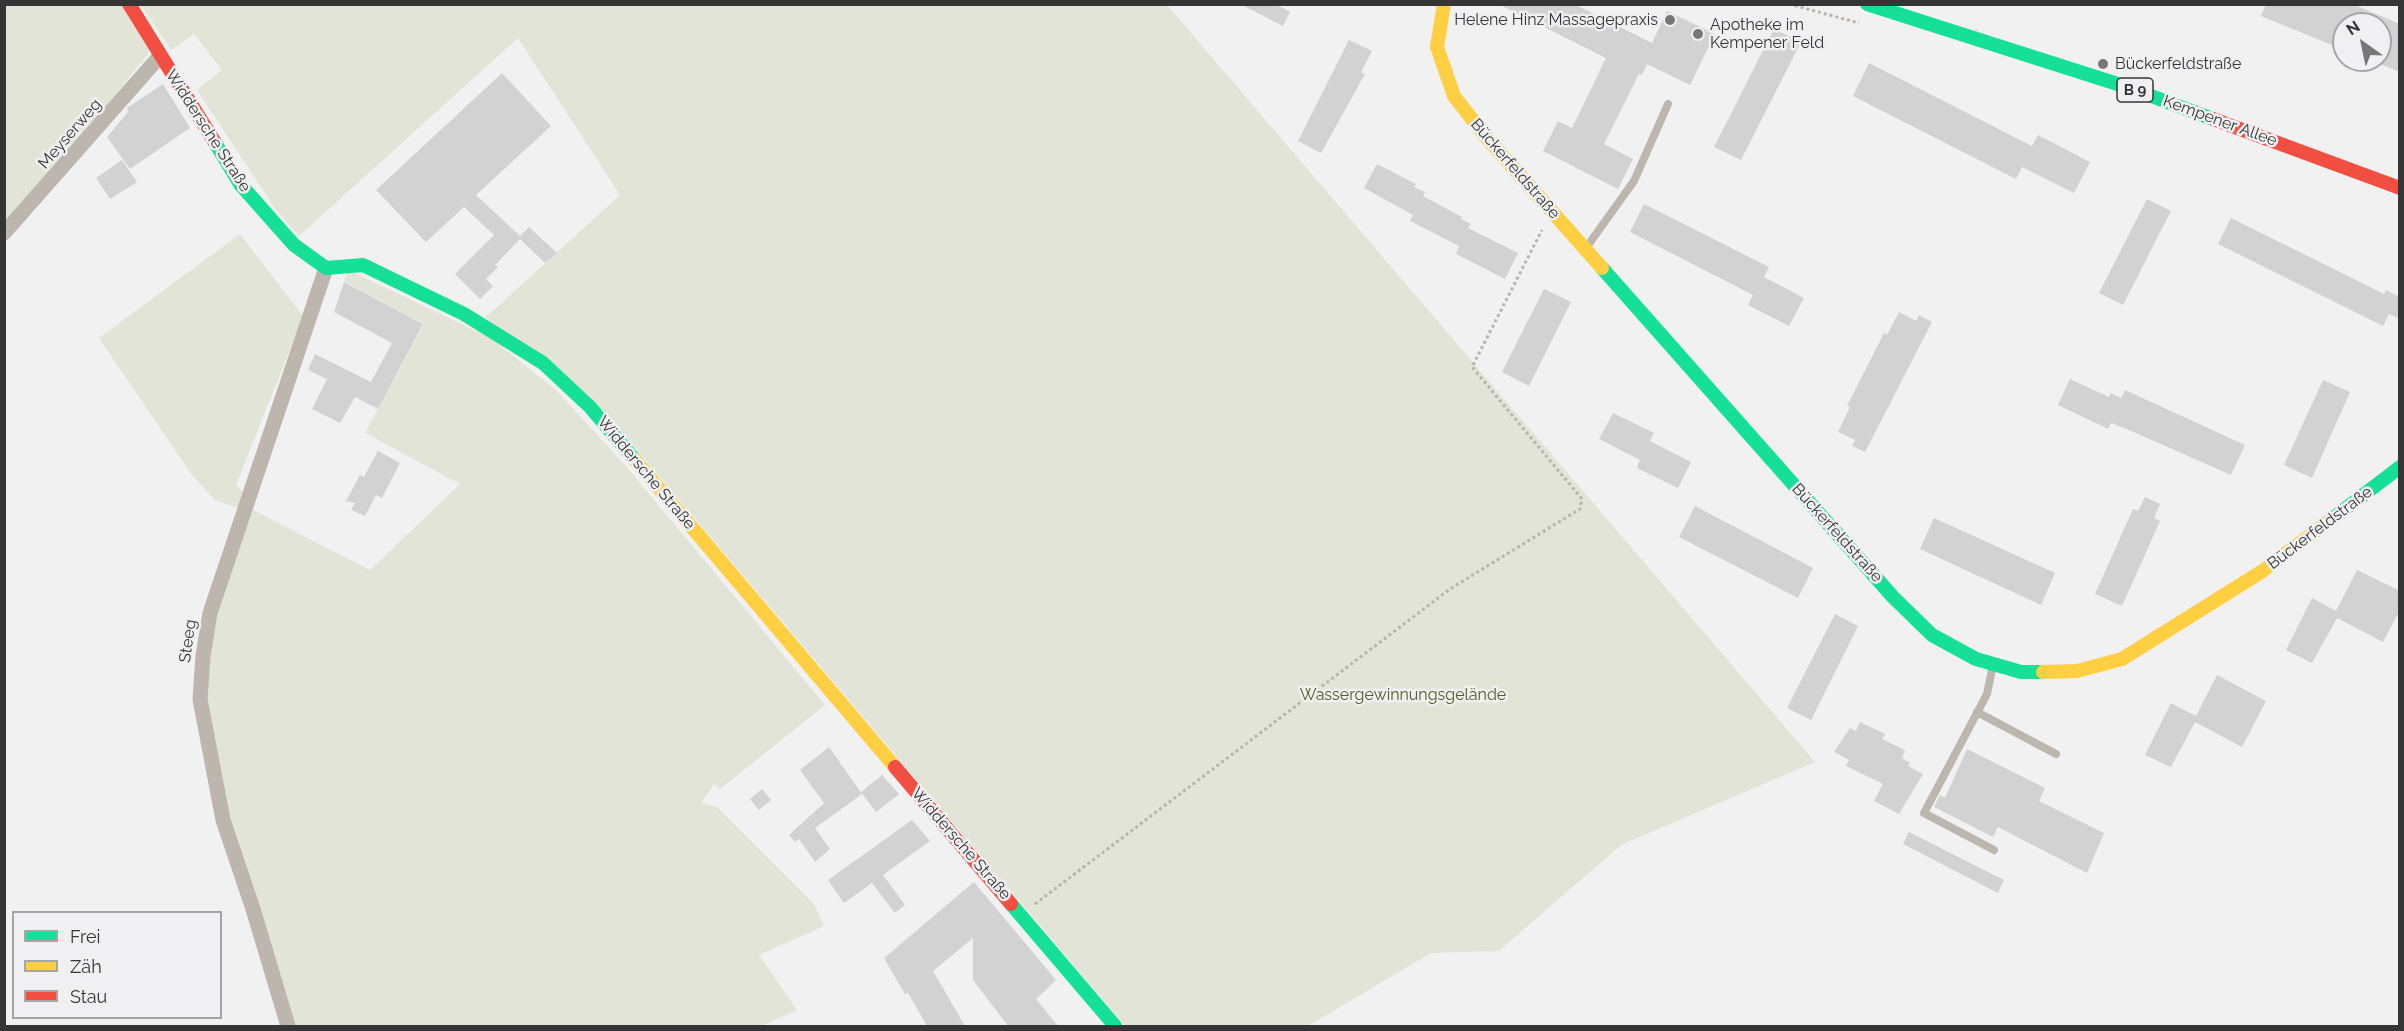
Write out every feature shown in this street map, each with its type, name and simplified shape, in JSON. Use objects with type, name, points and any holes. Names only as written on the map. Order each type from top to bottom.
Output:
[{"type":"street","name":"Widdersche Straße","points":[[129,4],[240,184],[294,245],[326,268],[363,265],[464,314],[543,363],[590,407],[1115,1026]]},
{"type":"street","name":"Bückerfeldstraße","points":[[1444,4],[1437,47],[1454,96],[1557,217],[1893,597],[1932,635],[1976,659],[2022,672],[2077,671],[2122,659],[2261,572],[2400,467]]},
{"type":"street","name":"Kempener Allee","points":[[1867,4],[2127,87],[2400,188]]},
{"type":"street","name":"Meyserweg","points":[[4,233],[160,56]]},
{"type":"street","name":"Steeg","points":[[288,1026],[253,909],[223,820],[200,699],[203,656],[210,613],[326,268]]},
{"type":"lane","points":[[1586,249],[1634,181],[1668,104]]},
{"type":"lane","points":[[1994,664],[1987,694],[1924,813],[1994,850]]},
{"type":"lane","points":[[1977,712],[2056,754]]},
{"type":"path","points":[[1022,914],[1450,589],[1580,510],[1582,499],[1472,367],[1540,232],[1557,217]]},
{"type":"green space","points":[[5,5],[121,5],[150,51],[90,127],[5,226]]},
{"type":"green space","name":"Wassergewinnungsgelände","points":[[141,5],[1167,5],[1815,762],[1621,845],[1499,951],[1431,953],[1308,1026],[1125,1026],[604,411],[485,318],[620,195],[518,38],[299,236],[276,210],[197,90],[222,70],[194,34],[171,50]]},
{"type":"green space","points":[[240,234],[303,316],[236,485],[248,497],[243,510],[215,500],[192,475],[99,338]]},
{"type":"green space","points":[[348,270],[491,338],[557,391],[625,465],[825,705],[720,789],[714,784],[701,803],[717,807],[813,903],[824,926],[759,955],[797,1010],[762,1026],[294,1026],[229,821],[206,698],[213,620],[253,510],[370,570],[460,484],[365,433],[424,324],[344,281]]},
{"type":"building","points":[[1240,4],[1276,4],[1290,12],[1283,26]]},
{"type":"building","points":[[1498,4],[1574,4],[1652,43],[1667,11],[1715,34],[1690,85],[1647,64],[1642,75],[1639,74],[1604,144],[1633,159],[1618,189],[1543,151],[1558,121],[1572,128],[1606,58]]},
{"type":"building","points":[[2266,4],[2352,4],[2371,12],[2332,12],[2332,45],[2261,16]]},
{"type":"building","points":[[2392,21],[2400,24],[2400,72],[2392,69]]},
{"type":"building","points":[[1774,29],[1801,42],[1741,160],[1714,147]]},
{"type":"building","points":[[1349,40],[1372,51],[1361,72],[1365,74],[1321,153],[1298,141]]},
{"type":"building","points":[[1869,63],[2032,146],[2038,135],[2090,162],[2074,193],[2022,167],[2016,179],[1853,96]]},
{"type":"building","points":[[502,73],[551,126],[476,195],[520,236],[529,227],[557,253],[545,263],[520,239],[495,265],[498,267],[486,279],[493,286],[480,299],[455,274],[494,235],[464,207],[426,242],[376,190]]},
{"type":"building","points":[[163,84],[190,128],[130,169],[107,137],[128,112],[127,108]]},
{"type":"building","points":[[122,160],[137,182],[110,199],[96,178]]},
{"type":"building","points":[[1377,164],[1416,184],[1414,187],[1425,192],[1423,196],[1471,224],[1468,228],[1518,253],[1505,279],[1456,254],[1459,246],[1410,221],[1413,215],[1364,188]]},
{"type":"building","points":[[2147,199],[2171,211],[2123,305],[2099,293]]},
{"type":"building","points":[[1644,204],[1769,267],[1764,277],[1804,298],[1789,326],[1748,305],[1753,295],[1630,232]]},
{"type":"building","points":[[2231,218],[2384,294],[2386,290],[2400,297],[2400,319],[2389,314],[2383,326],[2218,244]]},
{"type":"building","points":[[344,282],[423,324],[378,409],[355,397],[340,423],[312,409],[327,379],[308,370],[315,354],[371,382],[392,343],[334,312]]},
{"type":"building","points":[[1544,289],[1571,302],[1529,386],[1502,372]]},
{"type":"building","points":[[1899,312],[1916,321],[1919,315],[1932,322],[1865,452],[1852,446],[1855,440],[1838,432],[1850,407],[1847,406],[1884,333],[1887,335]]},
{"type":"building","points":[[2070,379],[2109,397],[2111,393],[2121,398],[2125,390],[2245,445],[2231,475],[2111,423],[2108,429],[2058,405]]},
{"type":"building","points":[[2323,380],[2350,392],[2312,478],[2284,465]]},
{"type":"building","points":[[1613,413],[1654,433],[1650,441],[1691,462],[1678,488],[1637,468],[1640,460],[1599,439]]},
{"type":"building","points":[[378,451],[400,463],[382,498],[376,495],[365,516],[351,510],[355,503],[346,501],[360,475],[364,477]]},
{"type":"building","points":[[2145,497],[2160,504],[2154,518],[2160,521],[2122,606],[2095,594],[2133,509],[2138,511]]},
{"type":"building","points":[[1695,506],[1813,568],[1798,598],[1679,537]]},
{"type":"building","points":[[1934,518],[2055,573],[2041,605],[1920,549]]},
{"type":"building","points":[[2357,570],[2400,591],[2400,610],[2383,642],[2337,618],[2312,663],[2286,650],[2312,598],[2336,611]]},
{"type":"building","points":[[1835,614],[1858,626],[1811,720],[1787,708]]},
{"type":"building","points":[[2217,675],[2266,701],[2242,747],[2195,722],[2171,767],[2145,755],[2171,703],[2196,716]]},
{"type":"building","points":[[1860,722],[1885,734],[1882,739],[1905,750],[1902,758],[1910,763],[1908,766],[1923,774],[1899,814],[1874,801],[1883,784],[1846,766],[1849,760],[1834,752],[1850,728],[1856,731]]},
{"type":"building","points":[[829,747],[862,794],[815,828],[830,849],[815,862],[799,839],[795,842],[789,835],[824,803],[800,770]]},
{"type":"building","points":[[1967,749],[2045,788],[2039,801],[2104,833],[2087,873],[1998,827],[1993,837],[1934,807],[1940,795],[1945,798]]},
{"type":"building","points":[[882,775],[899,794],[876,812],[861,792]]},
{"type":"building","points":[[762,789],[771,800],[759,810],[750,799]]},
{"type":"building","points":[[912,820],[930,841],[883,875],[905,905],[895,913],[872,883],[844,903],[828,880]]},
{"type":"building","points":[[1909,832],[2004,880],[1998,893],[1903,844]]},
{"type":"building","points":[[974,882],[1056,980],[1036,999],[1058,1026],[1008,1026],[973,980],[973,938],[933,971],[965,1026],[927,1026],[884,958]]},
{"type":"traffic: fast","points":[[1867,4],[2127,87],[2213,119]]},
{"type":"traffic: fast","points":[[214,141],[240,184],[294,245],[326,268],[363,265],[464,314],[543,363],[590,407],[635,460]]},
{"type":"traffic: fast","points":[[1602,268],[1893,597],[1932,635],[1976,659],[2021,672],[2043,672]]},
{"type":"traffic: fast","points":[[2332,519],[2400,467]]},
{"type":"traffic: fast","points":[[1011,904],[1115,1026]]},
{"type":"traffic: slow","points":[[1444,4],[1437,47],[1454,96],[1486,137],[1602,268]]},
{"type":"traffic: slow","points":[[635,460],[895,767]]},
{"type":"traffic: slow","points":[[2043,672],[2077,671],[2122,659],[2261,572],[2332,519]]},
{"type":"traffic: jam","points":[[129,4],[214,141]]},
{"type":"traffic: jam","points":[[2213,119],[2400,188]]},
{"type":"traffic: jam","points":[[895,767],[1011,904]]},
{"type":"place","name":"Helene Hinz Massagepraxis","points":[[1670,20]]},
{"type":"place","name":"Apotheke im Kempener Feld","points":[[1698,34]]},
{"type":"place","name":"Bückerfeldstraße","points":[[2103,64]]}]
